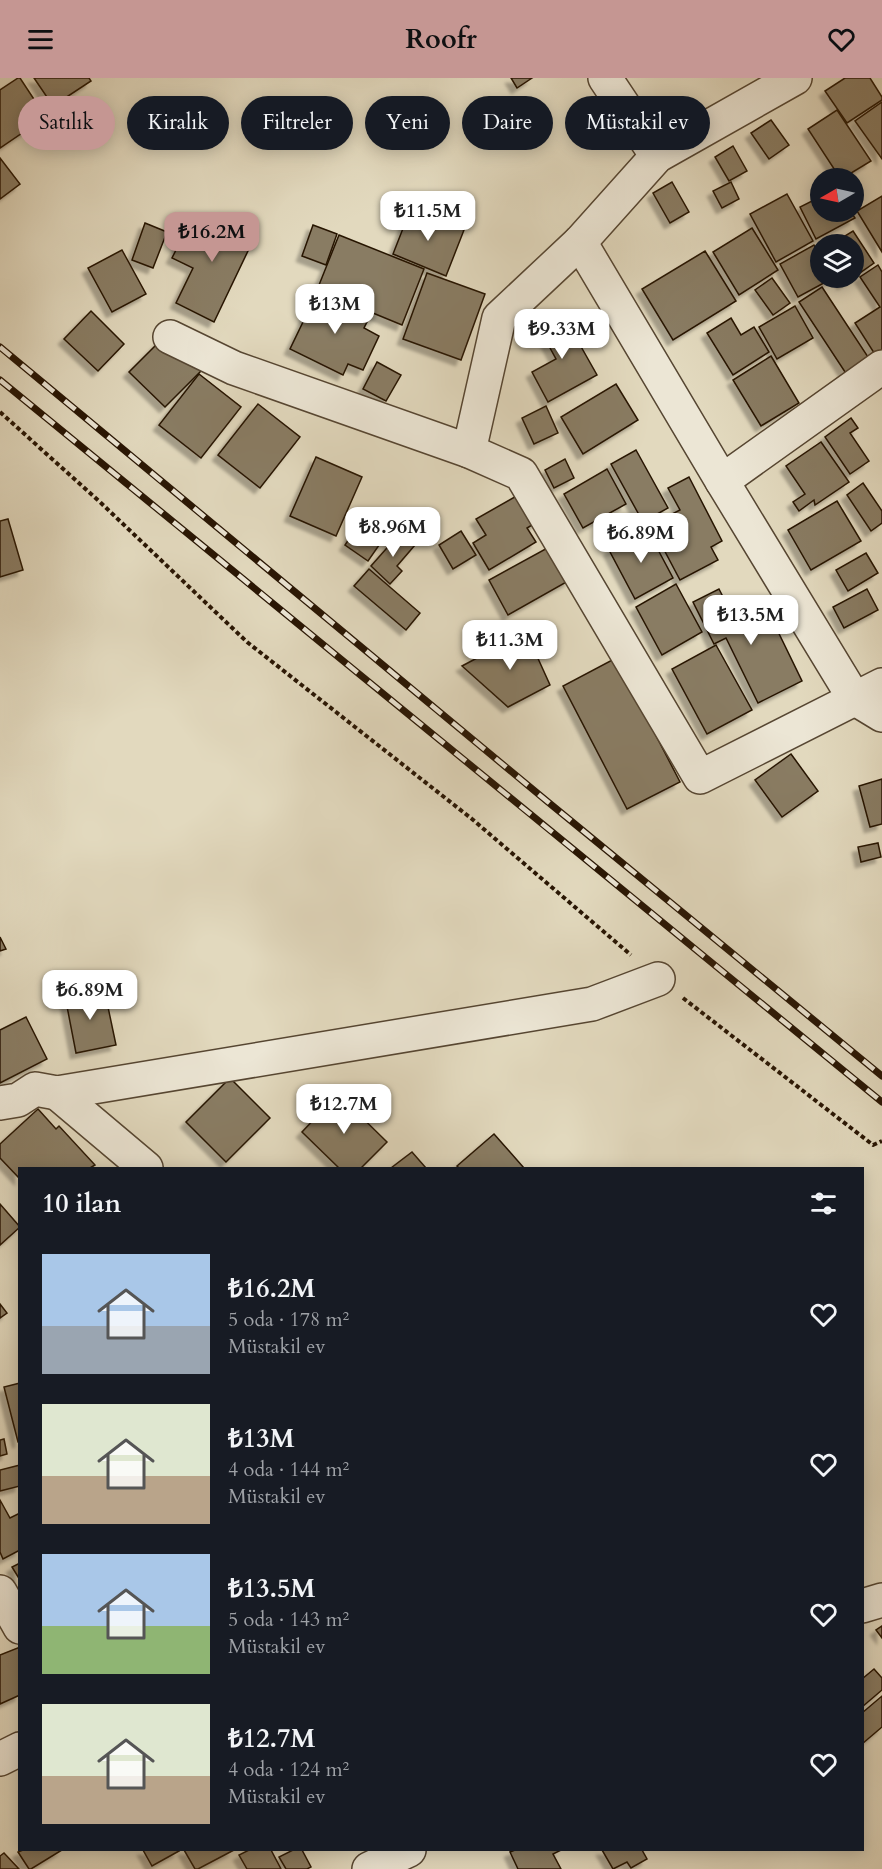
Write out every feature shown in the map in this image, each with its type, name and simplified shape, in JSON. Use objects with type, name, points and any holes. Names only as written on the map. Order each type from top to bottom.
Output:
[{"type":"street","points":[[605,78],[657,156]]},
{"type":"street","points":[[469,451],[499,318],[580,243],[657,156],[795,78]]},
{"type":"street","points":[[580,243],[722,481],[868,691],[882,715]]},
{"type":"street","points":[[170,337],[234,368],[469,451],[521,474],[700,777],[868,691]]},
{"type":"street","points":[[722,481],[882,367]]},
{"type":"street","points":[[0,1103],[18,1100],[35,1089],[57,1093],[592,1004],[658,979]]},
{"type":"street","points":[[57,1093],[145,1167]]},
{"type":"street","points":[[0,1592],[18,1624]]},
{"type":"street","points":[[864,1605],[882,1600]]},
{"type":"street","points":[[0,1759],[18,1750]]},
{"type":"street","points":[[369,1869],[407,1851]]},
{"type":"path","points":[[0,411],[247,642],[471,819],[658,979],[873,1145],[882,1141]]},
{"type":"building","points":[[20,78],[32,96],[18,96],[18,136],[0,148],[0,90]]},
{"type":"building","points":[[34,78],[89,78],[91,81],[68,96],[46,96]]},
{"type":"building","points":[[511,78],[532,78],[517,88]]},
{"type":"building","points":[[845,78],[870,78],[882,97],[882,100],[847,123],[825,91]]},
{"type":"building","points":[[882,102],[882,159],[855,121]]},
{"type":"building","points":[[837,110],[871,161],[859,168],[833,168],[808,129]]},
{"type":"building","points":[[771,120],[789,145],[769,159],[751,133]]},
{"type":"building","points":[[733,146],[747,171],[729,181],[715,157]]},
{"type":"building","points":[[0,158],[20,184],[0,199]]},
{"type":"building","points":[[672,182],[689,212],[670,223],[653,193]]},
{"type":"building","points":[[731,182],[739,199],[722,208],[713,191]]},
{"type":"building","points":[[787,194],[810,236],[810,243],[776,262],[750,214]]},
{"type":"building","points":[[882,196],[882,252],[864,222],[864,207]]},
{"type":"building","points":[[810,202],[810,222],[848,222],[825,234],[814,234],[800,207]]},
{"type":"building","points":[[411,208],[464,230],[446,276],[393,254]]},
{"type":"building","points":[[193,216],[224,231],[231,217],[258,230],[214,322],[176,303],[193,268],[172,258]]},
{"type":"building","points":[[145,223],[167,232],[153,268],[132,260]]},
{"type":"building","points":[[313,225],[337,234],[326,265],[302,256]]},
{"type":"building","points":[[752,228],[778,270],[739,295],[713,252]]},
{"type":"building","points":[[339,235],[424,269],[402,325],[317,290]]},
{"type":"building","points":[[810,247],[810,288],[815,288],[798,297],[780,264]]},
{"type":"building","points":[[864,248],[874,263],[864,270]]},
{"type":"building","points":[[122,250],[146,294],[112,312],[88,268]]},
{"type":"building","points":[[705,251],[736,301],[673,340],[642,289]]},
{"type":"building","points":[[878,265],[882,272],[882,352],[876,356],[855,323],[880,307],[864,283],[864,274]]},
{"type":"building","points":[[427,273],[485,294],[461,360],[403,339]]},
{"type":"building","points":[[772,278],[790,303],[773,315],[755,290]]},
{"type":"building","points":[[823,288],[870,360],[847,375],[799,302]]},
{"type":"building","points":[[318,291],[370,316],[364,328],[379,336],[363,370],[348,364],[343,375],[290,349]]},
{"type":"building","points":[[795,306],[813,338],[777,359],[759,327]]},
{"type":"building","points":[[91,311],[124,344],[98,371],[64,339]]},
{"type":"building","points":[[562,313],[597,375],[548,402],[532,372],[556,359],[538,326]]},
{"type":"building","points":[[731,318],[741,335],[754,327],[769,352],[733,375],[707,333]]},
{"type":"building","points":[[166,335],[201,371],[165,407],[129,372]]},
{"type":"building","points":[[771,356],[799,403],[761,426],[733,380]]},
{"type":"building","points":[[377,362],[401,375],[386,401],[363,389]]},
{"type":"building","points":[[199,374],[241,407],[201,458],[159,425]]},
{"type":"building","points":[[616,384],[638,420],[583,454],[561,417]]},
{"type":"building","points":[[258,404],[300,437],[260,488],[218,455]]},
{"type":"building","points":[[546,406],[558,433],[534,444],[522,418]]},
{"type":"building","points":[[851,418],[858,428],[850,433],[869,461],[850,474],[825,437]]},
{"type":"building","points":[[821,442],[849,482],[815,505],[814,500],[799,511],[793,502],[805,494],[786,466]]},
{"type":"building","points":[[636,450],[668,508],[643,522],[611,464]]},
{"type":"building","points":[[316,457],[362,477],[336,536],[290,516]]},
{"type":"building","points":[[565,459],[574,478],[554,488],[545,470]]},
{"type":"building","points":[[607,469],[626,504],[583,528],[564,494]]},
{"type":"building","points":[[689,477],[722,541],[711,547],[718,560],[680,580],[651,525],[680,510],[668,488]]},
{"type":"building","points":[[863,483],[882,511],[882,523],[871,531],[847,495]]},
{"type":"building","points":[[520,494],[537,522],[527,528],[536,542],[489,570],[473,543],[486,535],[476,519]]},
{"type":"building","points":[[837,501],[861,541],[811,570],[788,530]]},
{"type":"building","points":[[367,512],[391,528],[368,561],[345,545]]},
{"type":"building","points":[[8,519],[23,570],[0,577],[0,521]]},
{"type":"building","points":[[647,529],[673,578],[635,599],[609,550]]},
{"type":"building","points":[[461,531],[476,555],[453,569],[439,545]]},
{"type":"building","points":[[401,532],[415,545],[397,566],[402,571],[390,584],[371,566]]},
{"type":"building","points":[[551,546],[570,580],[508,615],[489,580]]},
{"type":"building","points":[[866,553],[878,573],[848,591],[836,570]]},
{"type":"building","points":[[369,569],[420,613],[406,630],[354,586]]},
{"type":"building","points":[[676,584],[702,632],[662,655],[636,607]]},
{"type":"building","points":[[719,589],[737,624],[767,609],[802,681],[758,703],[726,638],[714,644],[693,602]]},
{"type":"building","points":[[867,589],[878,610],[844,628],[833,607]]},
{"type":"building","points":[[526,632],[550,685],[508,707],[462,666]]},
{"type":"building","points":[[716,645],[752,710],[707,734],[672,669]]},
{"type":"building","points":[[616,658],[680,782],[627,809],[563,686]]},
{"type":"building","points":[[791,754],[818,791],[782,817],[755,780]]},
{"type":"building","points":[[882,779],[882,824],[870,827],[859,786]]},
{"type":"building","points":[[878,843],[881,857],[861,862],[858,847]]},
{"type":"building","points":[[0,937],[6,949],[0,951]]},
{"type":"building","points":[[104,988],[116,1045],[76,1053],[65,996]]},
{"type":"building","points":[[26,1017],[47,1059],[0,1083],[0,1030]]},
{"type":"building","points":[[230,1078],[270,1118],[226,1162],[186,1122]]},
{"type":"building","points":[[338,1094],[387,1142],[362,1167],[338,1167],[302,1132]]},
{"type":"building","points":[[38,1109],[56,1129],[59,1126],[95,1165],[92,1167],[18,1167],[18,1177],[0,1158],[0,1144]]},
{"type":"building","points":[[494,1134],[523,1167],[458,1167]]},
{"type":"building","points":[[412,1152],[425,1167],[392,1167]]},
{"type":"building","points":[[0,1204],[18,1225],[18,1229],[0,1245]]},
{"type":"building","points":[[0,1304],[7,1313],[0,1318]]},
{"type":"building","points":[[18,1384],[18,1442],[4,1387]]},
{"type":"building","points":[[4,1439],[7,1454],[0,1456],[0,1440]]},
{"type":"building","points":[[18,1466],[18,1486],[0,1491],[0,1470]]},
{"type":"building","points":[[0,1500],[10,1518],[18,1514],[18,1551],[3,1559],[0,1552]]},
{"type":"building","points":[[18,1564],[18,1577],[12,1567]]},
{"type":"building","points":[[882,1626],[882,1638],[876,1630]]},
{"type":"building","points":[[18,1648],[18,1696],[0,1704],[0,1655]]},
{"type":"building","points":[[874,1669],[882,1678],[882,1690],[864,1705],[864,1677]]},
{"type":"building","points":[[882,1696],[882,1727],[864,1742],[864,1711]]},
{"type":"building","points":[[20,1851],[60,1851],[31,1869],[18,1852]]},
{"type":"building","points":[[144,1851],[179,1851],[152,1866]]},
{"type":"building","points":[[185,1851],[232,1851],[198,1869],[195,1869]]},
{"type":"building","points":[[247,1851],[272,1851],[281,1869],[247,1869],[239,1855]]},
{"type":"building","points":[[291,1851],[303,1851],[311,1867],[286,1869],[279,1857]]},
{"type":"building","points":[[559,1851],[553,1854],[561,1869],[518,1869],[510,1852]]},
{"type":"building","points":[[603,1851],[643,1851],[647,1859],[631,1868],[627,1862],[613,1869]]},
{"type":"building","points":[[4,1853],[19,1869],[0,1869],[0,1856]]},
{"type":"railway","points":[[0,347],[882,1076]]},
{"type":"railway","points":[[0,380],[882,1102]]}]
